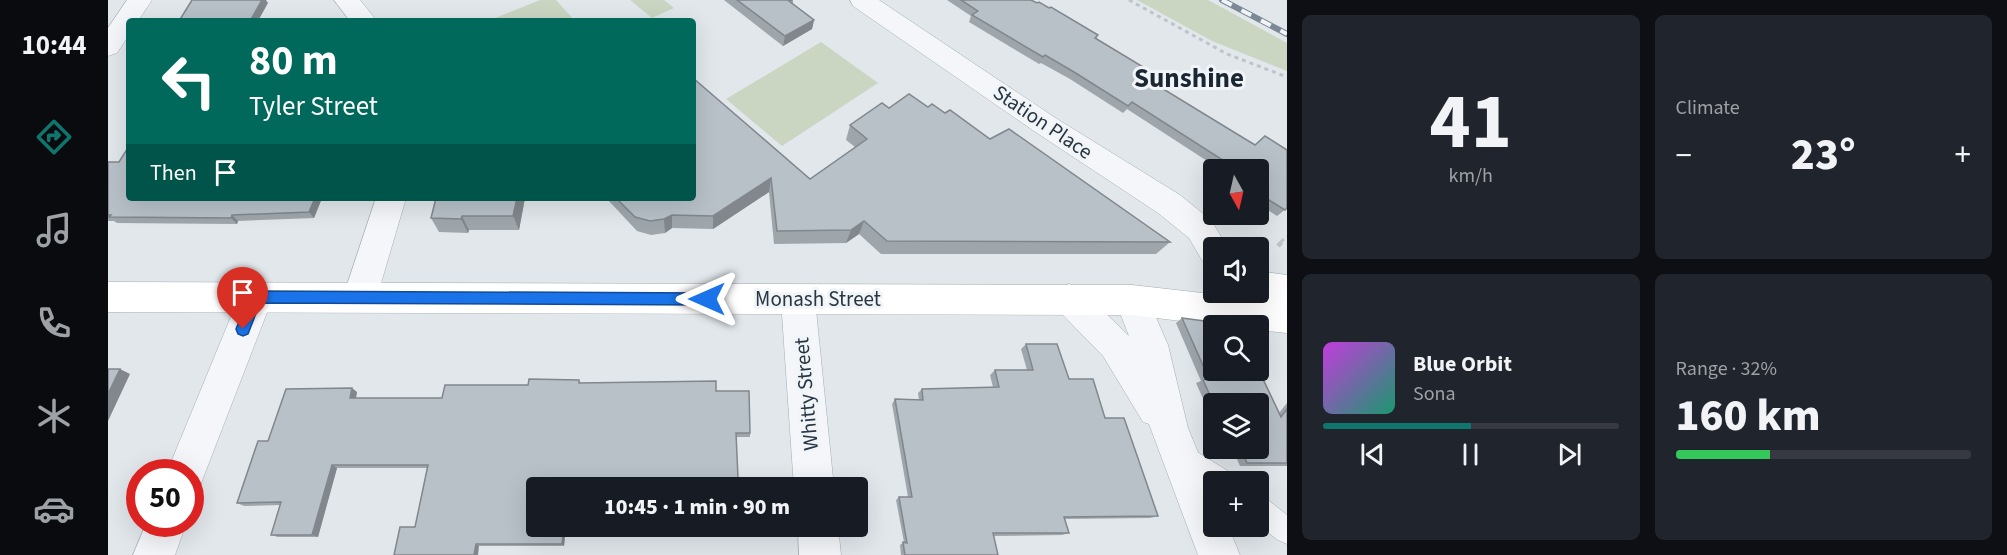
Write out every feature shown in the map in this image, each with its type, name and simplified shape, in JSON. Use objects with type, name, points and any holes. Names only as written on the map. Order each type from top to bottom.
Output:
[{"type":"main road","name":"Monash Street","points":[[1132,300],[1176,287],[1203,285]]},
{"type":"main road","points":[[1269,287],[1287,289]]},
{"type":"main road","name":"Monash Street","points":[[108,297],[1069,299],[1203,301]]},
{"type":"main road","points":[[1238,303],[1287,318]]},
{"type":"street","points":[[128,18],[140,0]]},
{"type":"street","points":[[346,0],[361,18]]},
{"type":"street","name":"Station Place","points":[[862,0],[1044,124],[1169,204],[1200,229],[1205,237]]},
{"type":"street","points":[[108,47],[126,21]]},
{"type":"street","points":[[360,297],[390,201]]},
{"type":"street","points":[[191,459],[256,297]]},
{"type":"street","points":[[1069,299],[1115,345],[1173,439]]},
{"type":"street","name":"Whitty Street","points":[[798,300],[813,477]]},
{"type":"street","points":[[1132,300],[1150,345],[1173,439],[1219,555]]},
{"type":"street","points":[[154,555],[161,537]]},
{"type":"street","points":[[819,537],[820,555]]},
{"type":"lane","points":[[1173,439],[1209,471]]},
{"type":"lane","points":[[1269,517],[1287,531]]},
{"type":"path","points":[[1130,0],[1227,54],[1287,77]]},
{"type":"path","points":[[1278,246],[1287,236]]},
{"type":"green space","points":[[540,0],[556,0],[572,18],[495,18]]},
{"type":"green space","points":[[630,0],[664,0],[674,8],[652,18]]},
{"type":"green space","points":[[1137,0],[1208,0],[1287,43],[1287,71],[1212,41]]},
{"type":"green space","points":[[821,42],[878,83],[782,146],[726,99]]},
{"type":"building","points":[[192,0],[262,0],[252,18],[181,18]]},
{"type":"building","points":[[737,0],[792,0],[789,1],[814,20],[785,36]]},
{"type":"building","points":[[961,0],[1031,0],[1051,7],[1098,35],[1095,38],[1163,79],[1155,84],[1255,145],[1265,136],[1287,150],[1287,208],[1285,210],[1269,200],[1269,159],[1221,159],[1132,102],[1128,106],[1045,55],[1043,57],[972,15],[978,11]]},
{"type":"building","points":[[696,81],[810,179],[867,139],[850,125],[882,103],[889,108],[909,94],[928,107],[932,104],[945,113],[950,110],[990,139],[1009,129],[1170,242],[887,241],[864,221],[851,230],[777,231],[771,178],[713,216],[672,215],[650,221],[635,217],[619,201],[696,201]]},
{"type":"building","points":[[126,151],[126,201],[314,201],[309,212],[232,215],[231,218],[109,217],[111,215],[108,215],[108,162],[119,162]]},
{"type":"building","points":[[435,201],[516,201],[513,216],[431,218]]},
{"type":"building","points":[[1182,318],[1203,321],[1203,365]]},
{"type":"building","points":[[1026,344],[1057,344],[1069,379],[1093,379],[1105,418],[1124,418],[1158,516],[1064,517],[1069,533],[993,533],[998,555],[905,555],[903,542],[907,543],[899,497],[912,497],[895,399],[923,400],[922,389],[999,387],[995,370],[1033,370]]},
{"type":"building","points":[[108,369],[120,369],[108,394]]},
{"type":"building","points":[[529,379],[579,380],[579,383],[716,381],[716,391],[749,391],[750,433],[736,433],[738,477],[526,477],[526,537],[563,537],[562,544],[476,544],[474,555],[394,555],[400,527],[415,527],[428,465],[332,465],[312,535],[271,535],[281,502],[237,503],[258,441],[268,441],[286,389],[352,388],[350,398],[442,398],[445,385],[528,385]]},
{"type":"building","points":[[1203,381],[1264,381],[1281,417],[1287,409],[1287,463],[1247,463],[1245,459],[1269,459],[1269,393],[1209,393]]},
{"type":"railway","points":[[1222,0],[1287,34]]},
{"type":"district","name":"Sunshine","points":[[1189,78]]},
{"type":"route","points":[[243,329],[256,297],[707,299]]}]
